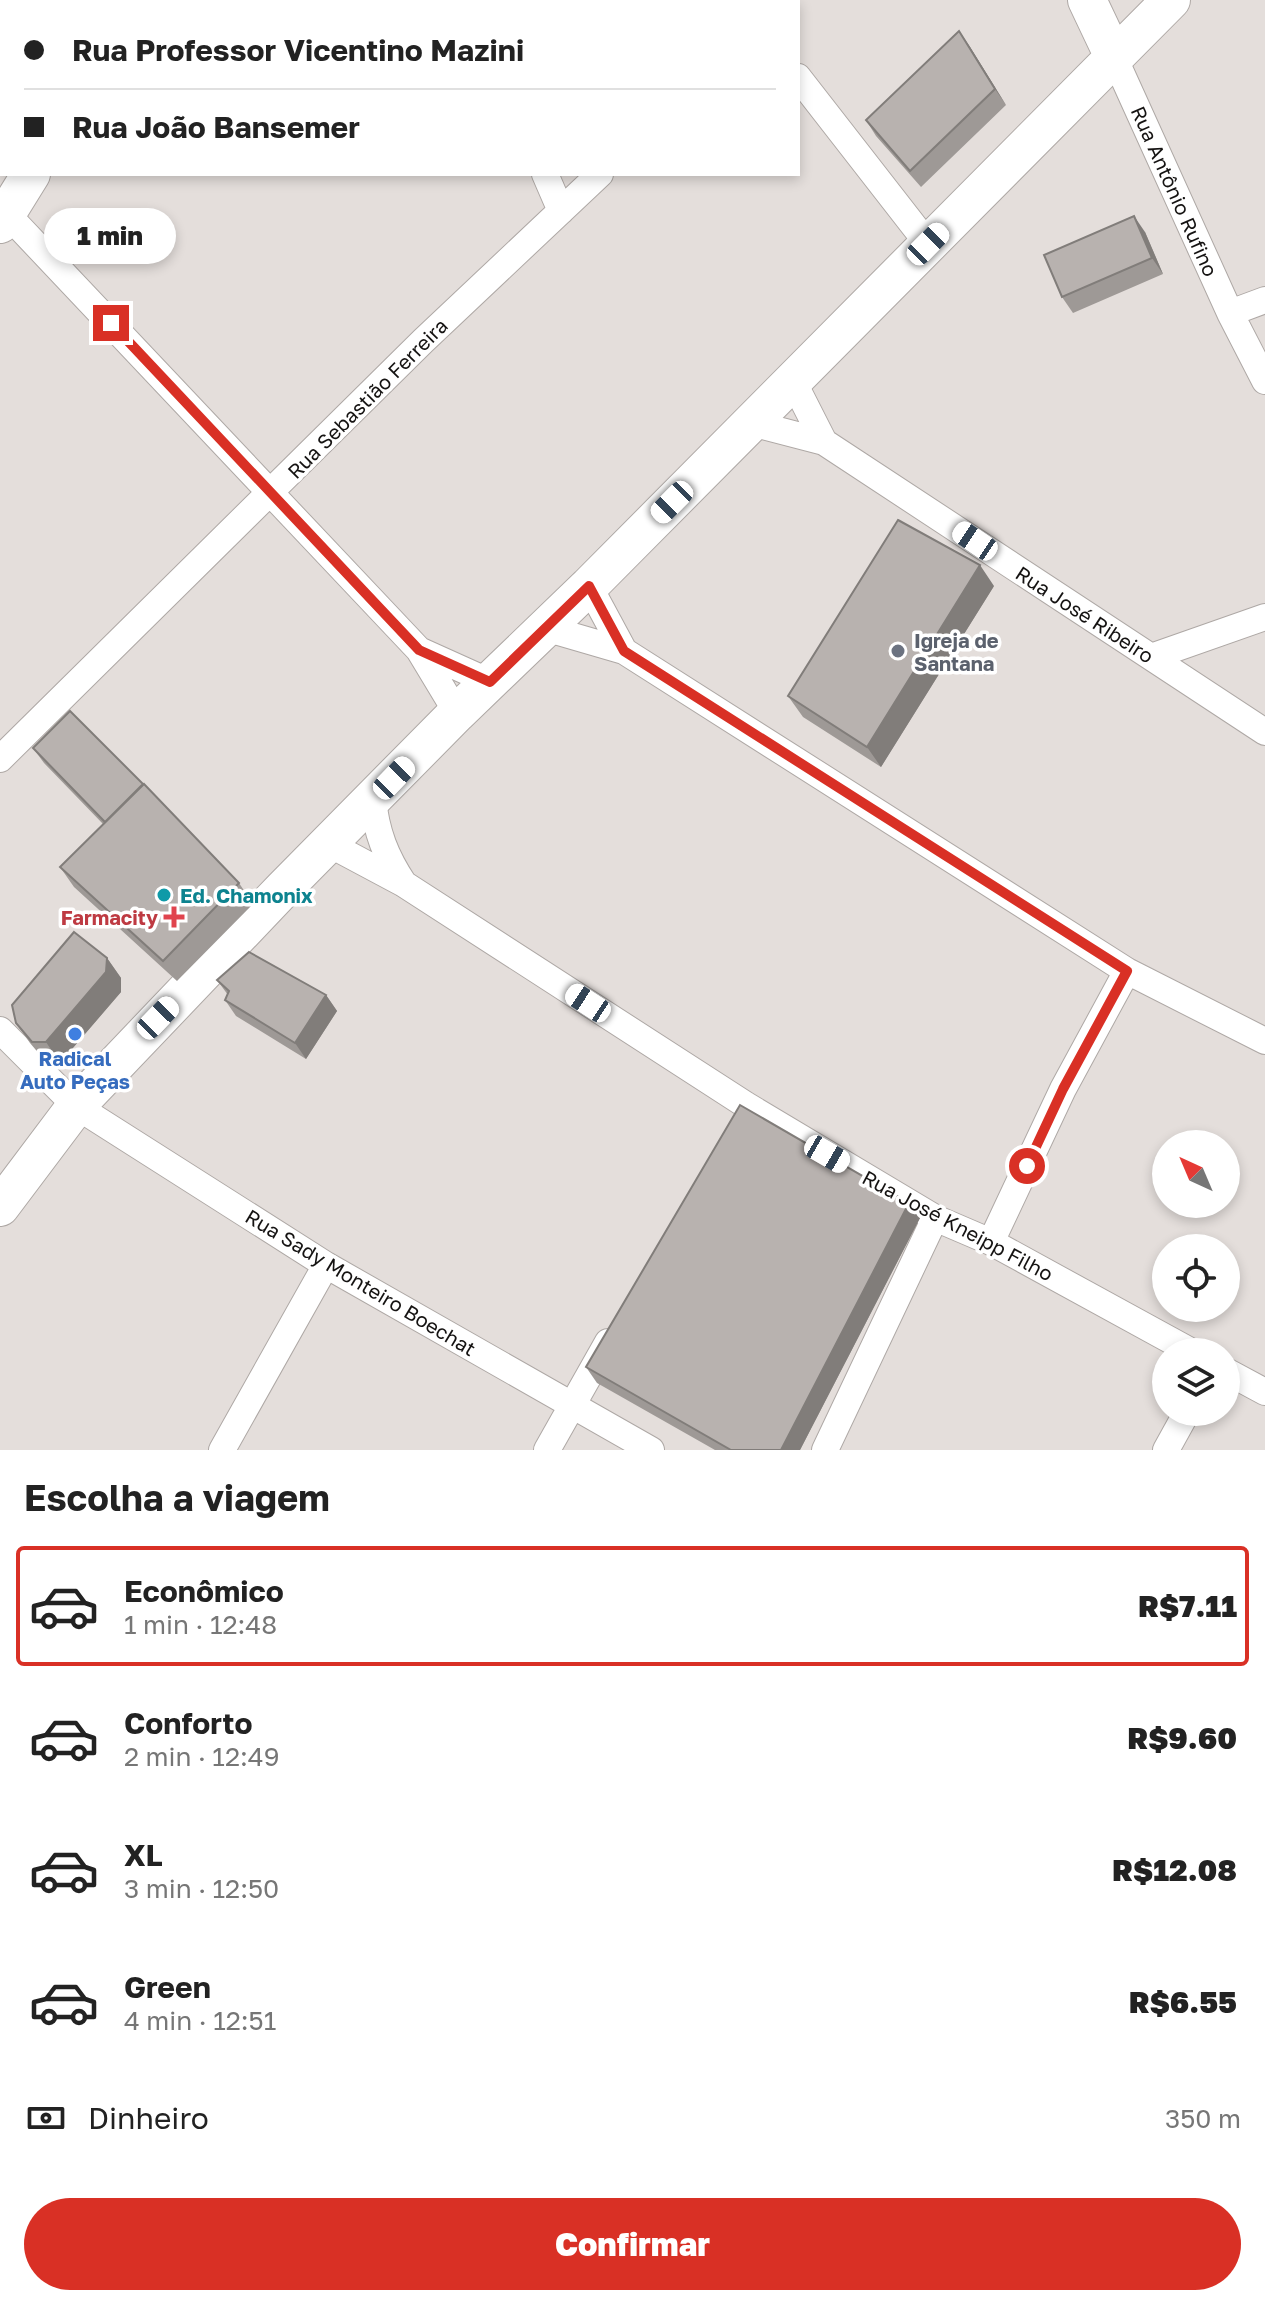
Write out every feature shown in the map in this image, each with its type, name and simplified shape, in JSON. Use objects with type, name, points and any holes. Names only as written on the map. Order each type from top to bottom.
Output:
[{"type":"main road","name":"Rua Antônio Rufino","points":[[1087,0],[1114,57]]},
{"type":"main road","points":[[0,1207],[76,1106],[329,844],[1171,0]]},
{"type":"main road","points":[[2,216],[30,176]]},
{"type":"street","name":"Rua Antônio Rufino","points":[[1114,57],[1230,313],[1265,381]]},
{"type":"street","points":[[800,80],[928,244]]},
{"type":"street","points":[[546,176],[561,211]]},
{"type":"street","name":"Rua Sebastião Ferreira","points":[[0,759],[423,341],[598,176]]},
{"type":"street","points":[[2,216],[272,492],[419,650],[457,713]]},
{"type":"street","points":[[1230,313],[1265,300]]},
{"type":"street","name":"Rua José Ribeiro","points":[[793,381],[824,442]]},
{"type":"street","name":"Rua José Ribeiro","points":[[751,423],[824,442],[1265,732]]},
{"type":"street","points":[[589,586],[624,651]]},
{"type":"street","points":[[1151,657],[1265,617]]},
{"type":"street","points":[[545,628],[624,651],[1127,971],[1265,1041]]},
{"type":"street","points":[[419,650],[490,682]]},
{"type":"street","name":"Rua José Kneipp Filho","points":[[373,799],[381,842],[404,884]]},
{"type":"street","name":"Rua José Kneipp Filho","points":[[329,844],[404,884],[746,1105],[935,1218],[991,1242],[1166,1338]]},
{"type":"street","points":[[991,1242],[1063,1089],[1127,971]]},
{"type":"street","name":"Rua Sady Monteiro Boechat","points":[[0,1030],[76,1106],[326,1265],[651,1450]]},
{"type":"street","points":[[730,1132],[746,1105]]},
{"type":"street","points":[[825,1450],[935,1218]]},
{"type":"street","points":[[222,1450],[326,1265]]},
{"type":"street","points":[[547,1450],[619,1323]]},
{"type":"street","points":[[1240,1379],[1265,1392]]},
{"type":"street","points":[[1166,1450],[1179,1426]]},
{"type":"building","points":[[959,31],[995,89],[910,171],[866,120]]},
{"type":"building","points":[[1134,216],[1152,258],[1062,297],[1044,255]]},
{"type":"building","name":"Igreja de Santana","points":[[898,520],[980,565],[867,747],[788,696]]},
{"type":"building","points":[[70,711],[143,784],[105,822],[33,748]]},
{"type":"building","name":"Ed. Chamonix","points":[[144,784],[239,883],[163,961],[60,867]]},
{"type":"building","points":[[74,932],[107,958],[106,972],[46,1042],[32,1042],[16,1023],[12,1005]]},
{"type":"building","points":[[249,952],[326,995],[295,1043],[225,1000],[229,991],[217,980]]},
{"type":"building","points":[[740,1105],[909,1203],[781,1450],[731,1450],[586,1367]]},
{"type":"place","name":"Igreja de Santana","points":[[898,651]]},
{"type":"place","name":"Ed. Chamonix","points":[[164,895]]},
{"type":"place","name":"Farmacity","points":[[174,917]]},
{"type":"place","name":"Radical Auto Peças","points":[[75,1034]]},
{"type":"route","points":[[111,323],[419,650],[490,682],[589,586],[624,651],[1127,971],[1063,1089],[1027,1166]]}]
